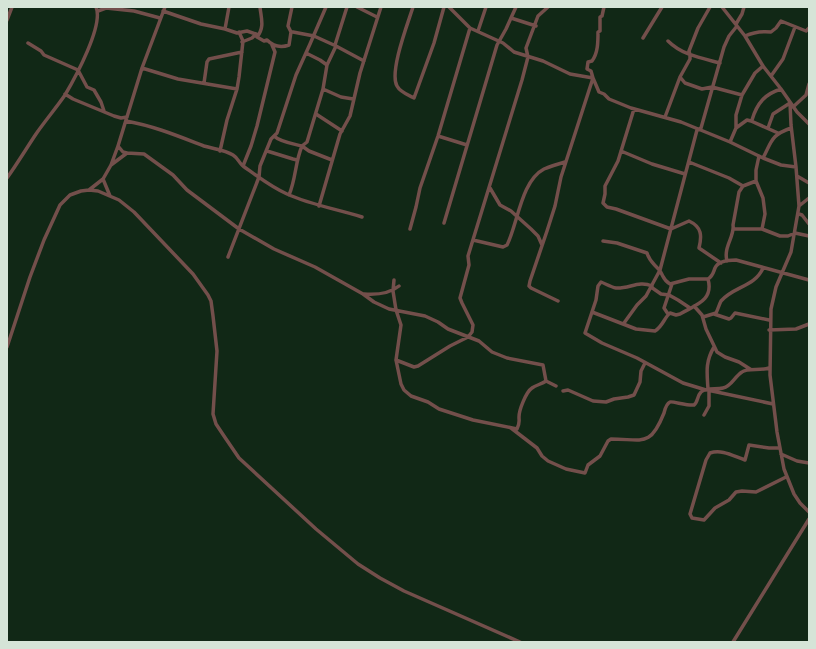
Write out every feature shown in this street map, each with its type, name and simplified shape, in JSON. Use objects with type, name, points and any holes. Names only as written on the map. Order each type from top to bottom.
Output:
[{"type":"street","points":[[7,20],[12,7]]},
{"type":"street","points":[[7,178],[65,94],[78,70],[94,34],[97,9],[102,7],[134,11],[160,18]]},
{"type":"street","points":[[225,29],[229,7]]},
{"type":"street","points":[[242,42],[261,32],[263,25],[259,7]]},
{"type":"street","points":[[272,45],[284,47],[289,46],[291,32],[288,26],[292,7]]},
{"type":"street","points":[[228,257],[259,177],[260,166],[270,142],[278,130],[296,75],[326,7]]},
{"type":"street","points":[[289,195],[295,180],[297,160],[302,146],[307,142],[323,90],[327,66],[336,45],[347,7]]},
{"type":"street","points":[[357,7],[377,17]]},
{"type":"street","points":[[319,206],[342,130],[350,116],[353,99],[381,7]]},
{"type":"street","points":[[413,7],[397,60],[394,76],[395,81],[401,91],[414,98],[434,43],[444,7]]},
{"type":"street","points":[[450,7],[470,28],[499,41],[512,51],[528,57],[543,60],[570,74],[593,78]]},
{"type":"street","points":[[455,12],[458,7]]},
{"type":"street","points":[[478,31],[486,7]]},
{"type":"street","points":[[444,223],[477,108],[499,41],[516,7]]},
{"type":"street","points":[[396,360],[416,367],[468,337],[472,332],[473,326],[460,298],[469,265],[467,260],[522,80],[528,57],[526,48],[536,26],[538,16],[548,7]]},
{"type":"street","points":[[604,7],[602,16],[600,16],[597,54],[592,61],[588,62],[587,69],[591,71],[599,92],[604,94],[609,99],[634,109],[665,117],[730,142],[781,165],[796,167]]},
{"type":"street","points":[[644,38],[662,7]]},
{"type":"street","points":[[665,117],[680,77],[689,62],[689,51],[698,28],[710,7]]},
{"type":"street","points":[[722,7],[745,36],[763,66],[781,88],[796,112],[808,121]]},
{"type":"street","points":[[624,324],[637,305],[646,296],[660,270],[697,130],[701,128],[729,36],[742,14],[744,7]]},
{"type":"street","points":[[89,190],[103,179],[118,146],[142,68],[164,9],[201,24],[237,33],[247,31],[257,35],[264,41],[267,40],[272,45],[275,52],[264,100],[251,146],[243,166]]},
{"type":"street","points":[[511,18],[536,26]]},
{"type":"street","points":[[745,36],[762,31],[771,32],[781,21],[806,31],[809,28]]},
{"type":"street","points":[[771,76],[783,59],[795,27]]},
{"type":"street","points":[[410,229],[420,188],[438,136],[470,28]]},
{"type":"street","points":[[220,151],[227,120],[237,89],[242,52],[242,42],[239,32]]},
{"type":"street","points":[[291,32],[314,36],[336,45],[364,61]]},
{"type":"street","points":[[668,41],[672,45],[697,58],[720,63]]},
{"type":"street","points":[[28,43],[42,51],[44,55],[78,70],[87,87],[94,90],[104,111]]},
{"type":"street","points":[[204,83],[207,62],[209,59],[242,52]]},
{"type":"street","points":[[306,53],[320,60],[327,66]]},
{"type":"street","points":[[730,142],[736,128],[736,115],[742,95],[755,73],[763,66]]},
{"type":"street","points":[[142,68],[178,79],[237,89]]},
{"type":"street","points":[[680,77],[685,83],[702,89],[712,88],[736,95],[742,95]]},
{"type":"street","points":[[558,301],[529,286],[554,206],[565,162],[593,78]]},
{"type":"street","points":[[793,107],[806,95],[809,84]]},
{"type":"street","points":[[751,121],[759,104],[768,94],[781,88]]},
{"type":"street","points":[[323,90],[341,97],[353,99]]},
{"type":"street","points":[[65,94],[73,99],[114,116],[156,127],[233,155],[243,166],[289,195],[308,203],[362,217]]},
{"type":"street","points":[[790,103],[791,128],[800,206],[789,257],[774,293],[769,320],[769,368],[773,404],[786,477],[798,500],[809,512]]},
{"type":"street","points":[[768,128],[773,114],[790,103]]},
{"type":"street","points":[[634,109],[618,162],[605,186],[603,203],[607,207],[671,229],[688,221],[692,223],[697,227],[701,236],[698,248],[720,263]]},
{"type":"street","points":[[316,114],[342,130]]},
{"type":"street","points":[[736,128],[748,120],[778,133]]},
{"type":"street","points":[[762,229],[765,214],[762,198],[756,181],[756,170],[761,157],[771,141],[778,133],[791,128]]},
{"type":"street","points":[[274,136],[278,139],[302,146],[309,151],[332,160]]},
{"type":"street","points":[[438,136],[467,145]]},
{"type":"street","points":[[118,146],[123,152],[144,154],[152,159],[173,175],[187,190],[239,229],[274,249],[315,268],[374,302],[396,310],[425,316],[484,344],[492,352],[507,358],[543,365],[546,381]]},
{"type":"street","points":[[267,151],[297,160]]},
{"type":"street","points":[[621,151],[652,164],[685,174]]},
{"type":"street","points":[[110,165],[127,153]]},
{"type":"street","points":[[473,240],[505,247],[509,241],[526,191],[531,182],[545,169],[565,162]]},
{"type":"street","points":[[689,162],[730,178],[743,186]]},
{"type":"street","points":[[797,176],[809,183]]},
{"type":"street","points":[[103,179],[110,196]]},
{"type":"street","points":[[727,261],[725,253],[734,230],[733,225],[739,192],[743,186],[756,181]]},
{"type":"street","points":[[490,188],[500,205],[517,217],[538,236],[542,245]]},
{"type":"street","points":[[7,347],[30,277],[44,240],[60,205],[70,195],[89,190],[98,191],[119,200],[134,212],[194,274],[208,295],[212,308],[217,351],[214,414],[216,424],[239,458],[316,529],[358,564],[380,578],[472,622],[520,642]]},
{"type":"street","points":[[800,206],[809,198]]},
{"type":"street","points":[[799,214],[802,215],[809,224]]},
{"type":"street","points":[[734,230],[762,229],[780,236],[788,236],[795,233],[809,236]]},
{"type":"street","points":[[603,241],[617,243],[647,253],[651,263],[660,270],[664,280],[672,284],[689,279],[708,279],[713,276],[717,265],[727,261],[736,260],[809,280]]},
{"type":"street","points":[[714,314],[716,313],[722,300],[733,291],[756,280],[764,268]]},
{"type":"street","points":[[668,314],[670,313],[676,315],[703,302],[707,298],[710,287],[708,279]]},
{"type":"street","points":[[394,280],[393,291],[396,310],[401,325],[396,360],[401,384],[404,390],[411,396],[428,402],[439,409],[473,420],[517,429],[520,422],[519,417],[521,408],[531,388],[546,381]]},
{"type":"street","points":[[750,369],[739,362],[720,354],[714,347],[706,329],[703,317],[700,312],[692,307],[669,295],[661,294],[646,284],[616,288],[601,282],[598,286],[596,300],[585,333],[682,383],[773,404]]},
{"type":"street","points":[[668,314],[664,308],[672,284]]},
{"type":"street","points":[[362,294],[386,293],[393,291],[399,286]]},
{"type":"street","points":[[592,312],[636,329],[655,331],[664,323],[668,314]]},
{"type":"street","points":[[703,317],[714,314],[729,319],[735,313],[769,320]]},
{"type":"street","points":[[770,330],[796,329],[809,324]]},
{"type":"street","points":[[704,415],[709,406],[706,368],[714,347]]},
{"type":"street","points":[[563,391],[568,390],[593,401],[606,402],[634,395],[640,382],[645,363]]},
{"type":"street","points":[[511,428],[537,448],[542,456],[548,461],[566,469],[585,472],[588,465],[602,453],[608,441],[611,439],[641,441],[653,434],[667,405],[670,402],[673,401],[686,406],[694,405],[700,393],[726,387],[742,371],[769,368]]},
{"type":"street","points":[[546,381],[556,386]]},
{"type":"street","points":[[780,448],[749,445],[745,460],[725,453],[710,453],[706,460],[690,514],[692,518],[704,520],[714,508],[727,501],[736,492],[756,492],[786,477]]},
{"type":"street","points":[[781,453],[797,461],[809,463]]},
{"type":"street","points":[[733,642],[809,519]]}]
